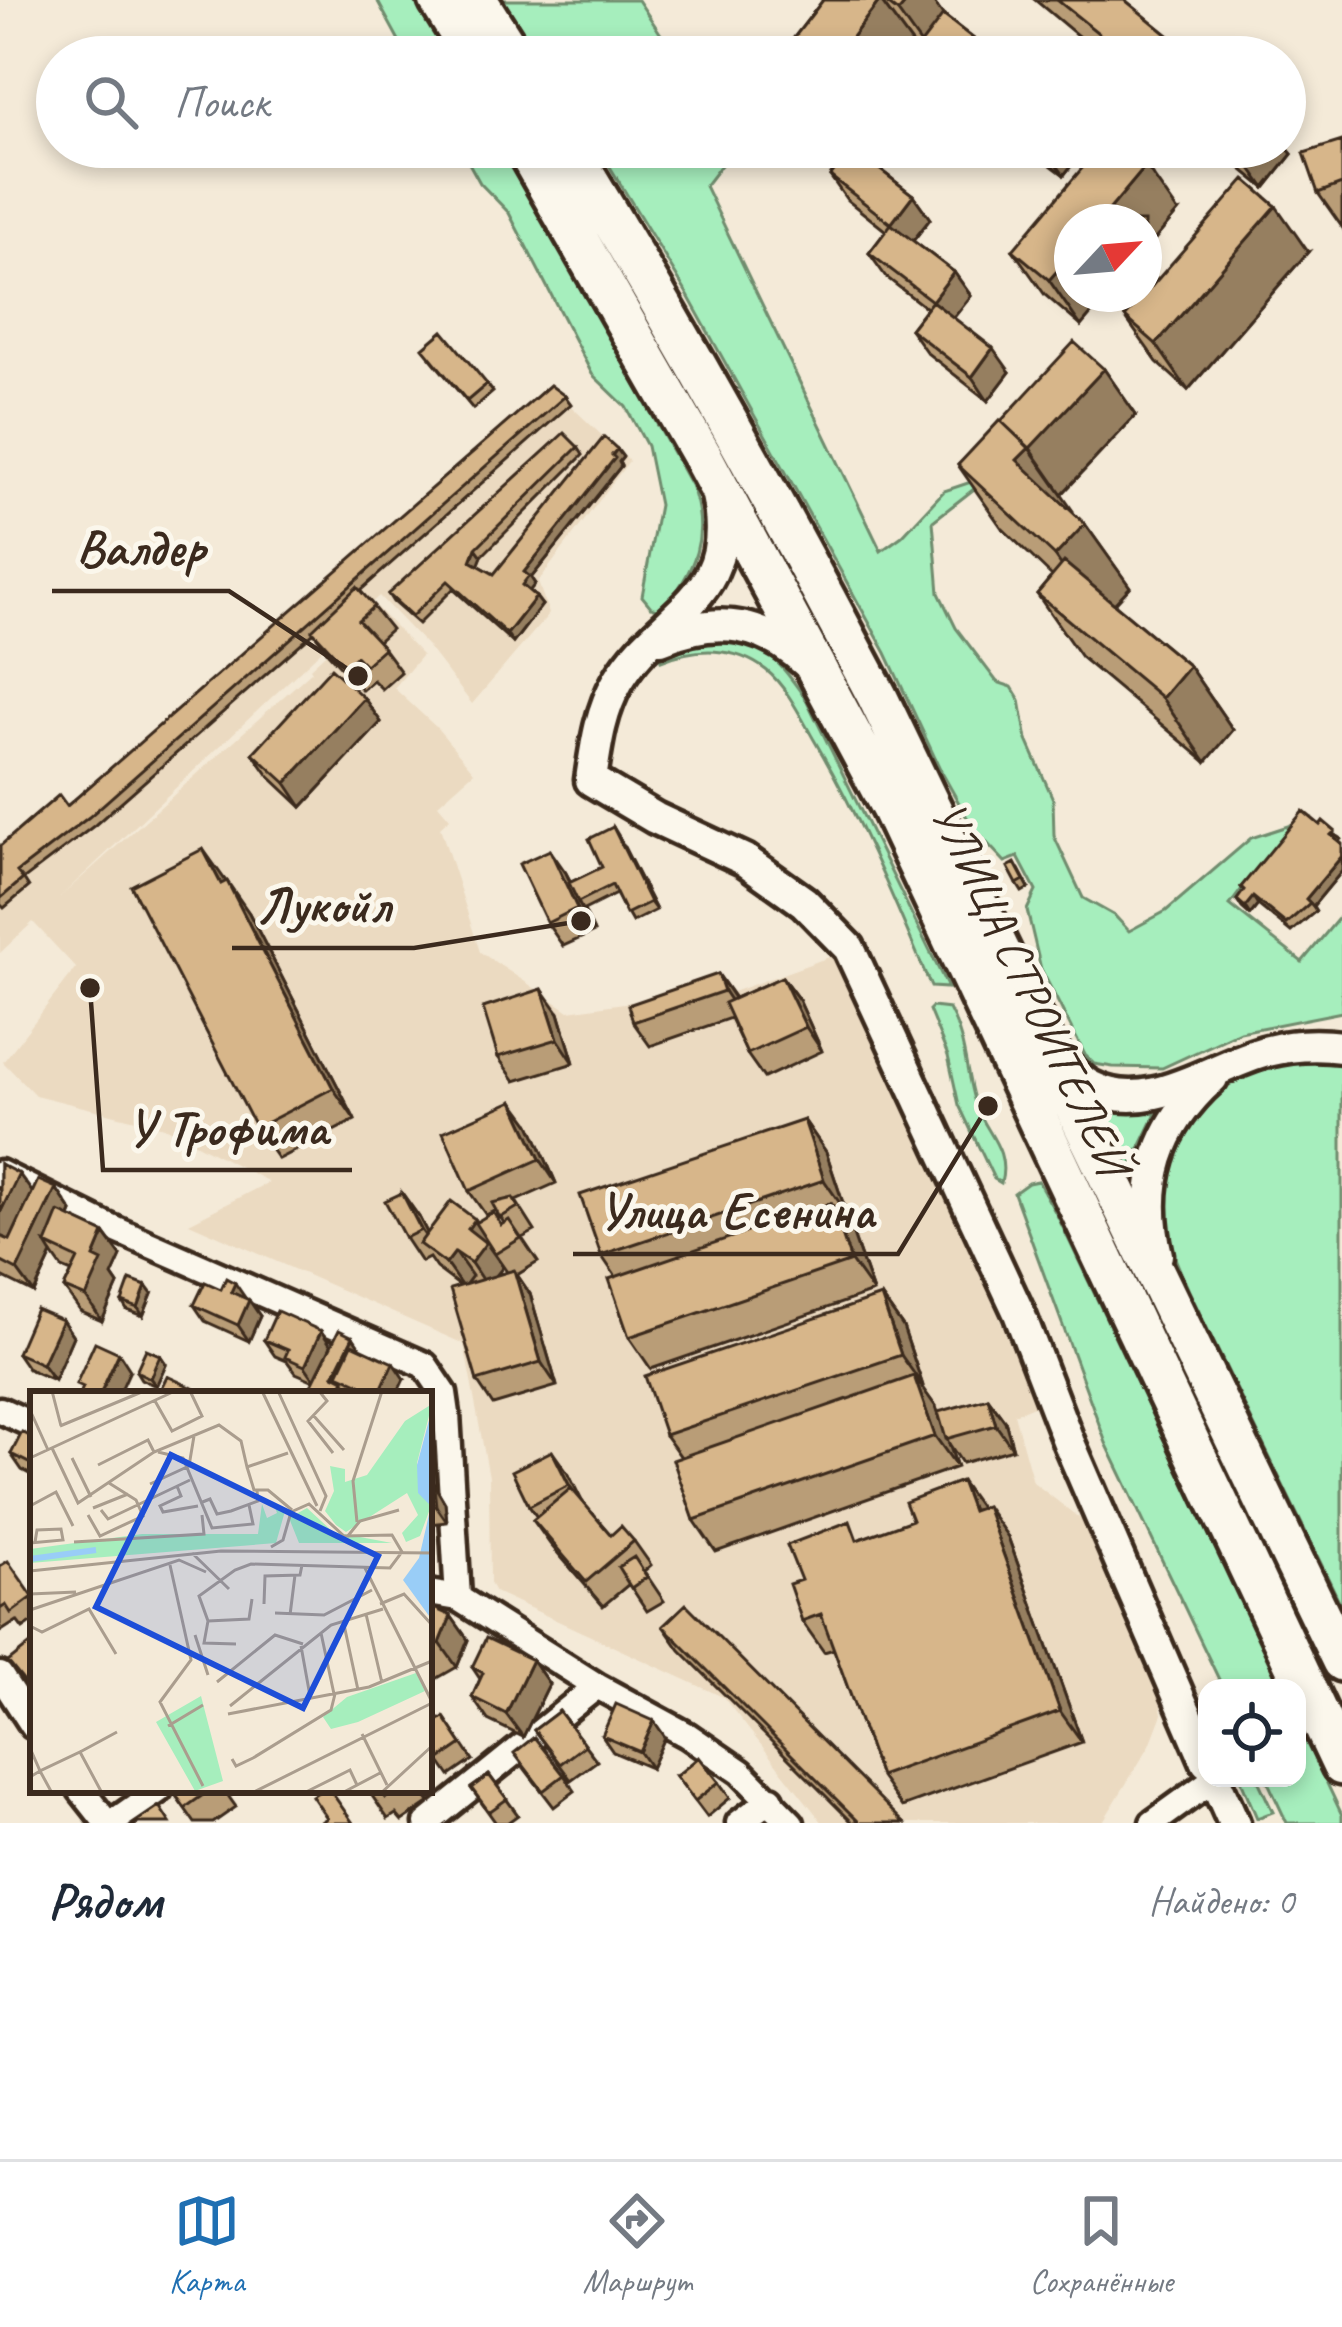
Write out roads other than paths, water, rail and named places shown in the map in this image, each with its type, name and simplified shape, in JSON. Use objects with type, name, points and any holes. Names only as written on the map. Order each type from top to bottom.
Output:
[{"type":"main road","points":[[439,0],[461,36]]},
{"type":"main road","points":[[477,0],[500,36]]},
{"type":"main road","name":"УЛИЦА СТРОИТЕЛЕЙ","points":[[537,168],[702,456],[891,808],[1342,1765]]},
{"type":"main road","name":"УЛИЦА СТРОИТЕЛЕЙ","points":[[581,168],[663,303],[866,676],[1342,1660]]},
{"type":"street","points":[[702,456],[719,504],[718,551],[694,601],[617,681],[600,724],[591,780],[655,818],[745,860],[803,902],[849,948],[1018,1313],[1198,1741]]},
{"type":"street","points":[[650,644],[707,624],[752,627],[796,653],[832,696]]},
{"type":"street","points":[[1038,1030],[1075,1074],[1106,1093],[1145,1095],[1167,1090],[1293,1046],[1342,1047]]},
{"type":"street","points":[[1174,1315],[1150,1220],[1154,1164],[1176,1116],[1226,1066]]},
{"type":"street","points":[[0,1173],[425,1366],[444,1393],[447,1414],[437,1596],[686,1735],[741,1772],[791,1823]]},
{"type":"street","points":[[0,1410],[30,1423]]},
{"type":"street","points":[[6,1671],[30,1720]]},
{"type":"street","points":[[427,1823],[597,1686]]},
{"type":"street","points":[[1153,1823],[1202,1787]]},
{"type":"street","points":[[1218,1787],[1234,1823]]},
{"type":"street","points":[[84,1793],[110,1823],[155,1793]]},
{"type":"street","points":[[739,1823],[771,1799]]},
{"type":"place","name":"Валдер","points":[[358,676]]},
{"type":"place","name":"Лукойл","points":[[581,921]]},
{"type":"place","name":"У Трофима","points":[[90,988]]},
{"type":"place","name":"Улица Есенина","points":[[988,1106]]}]
